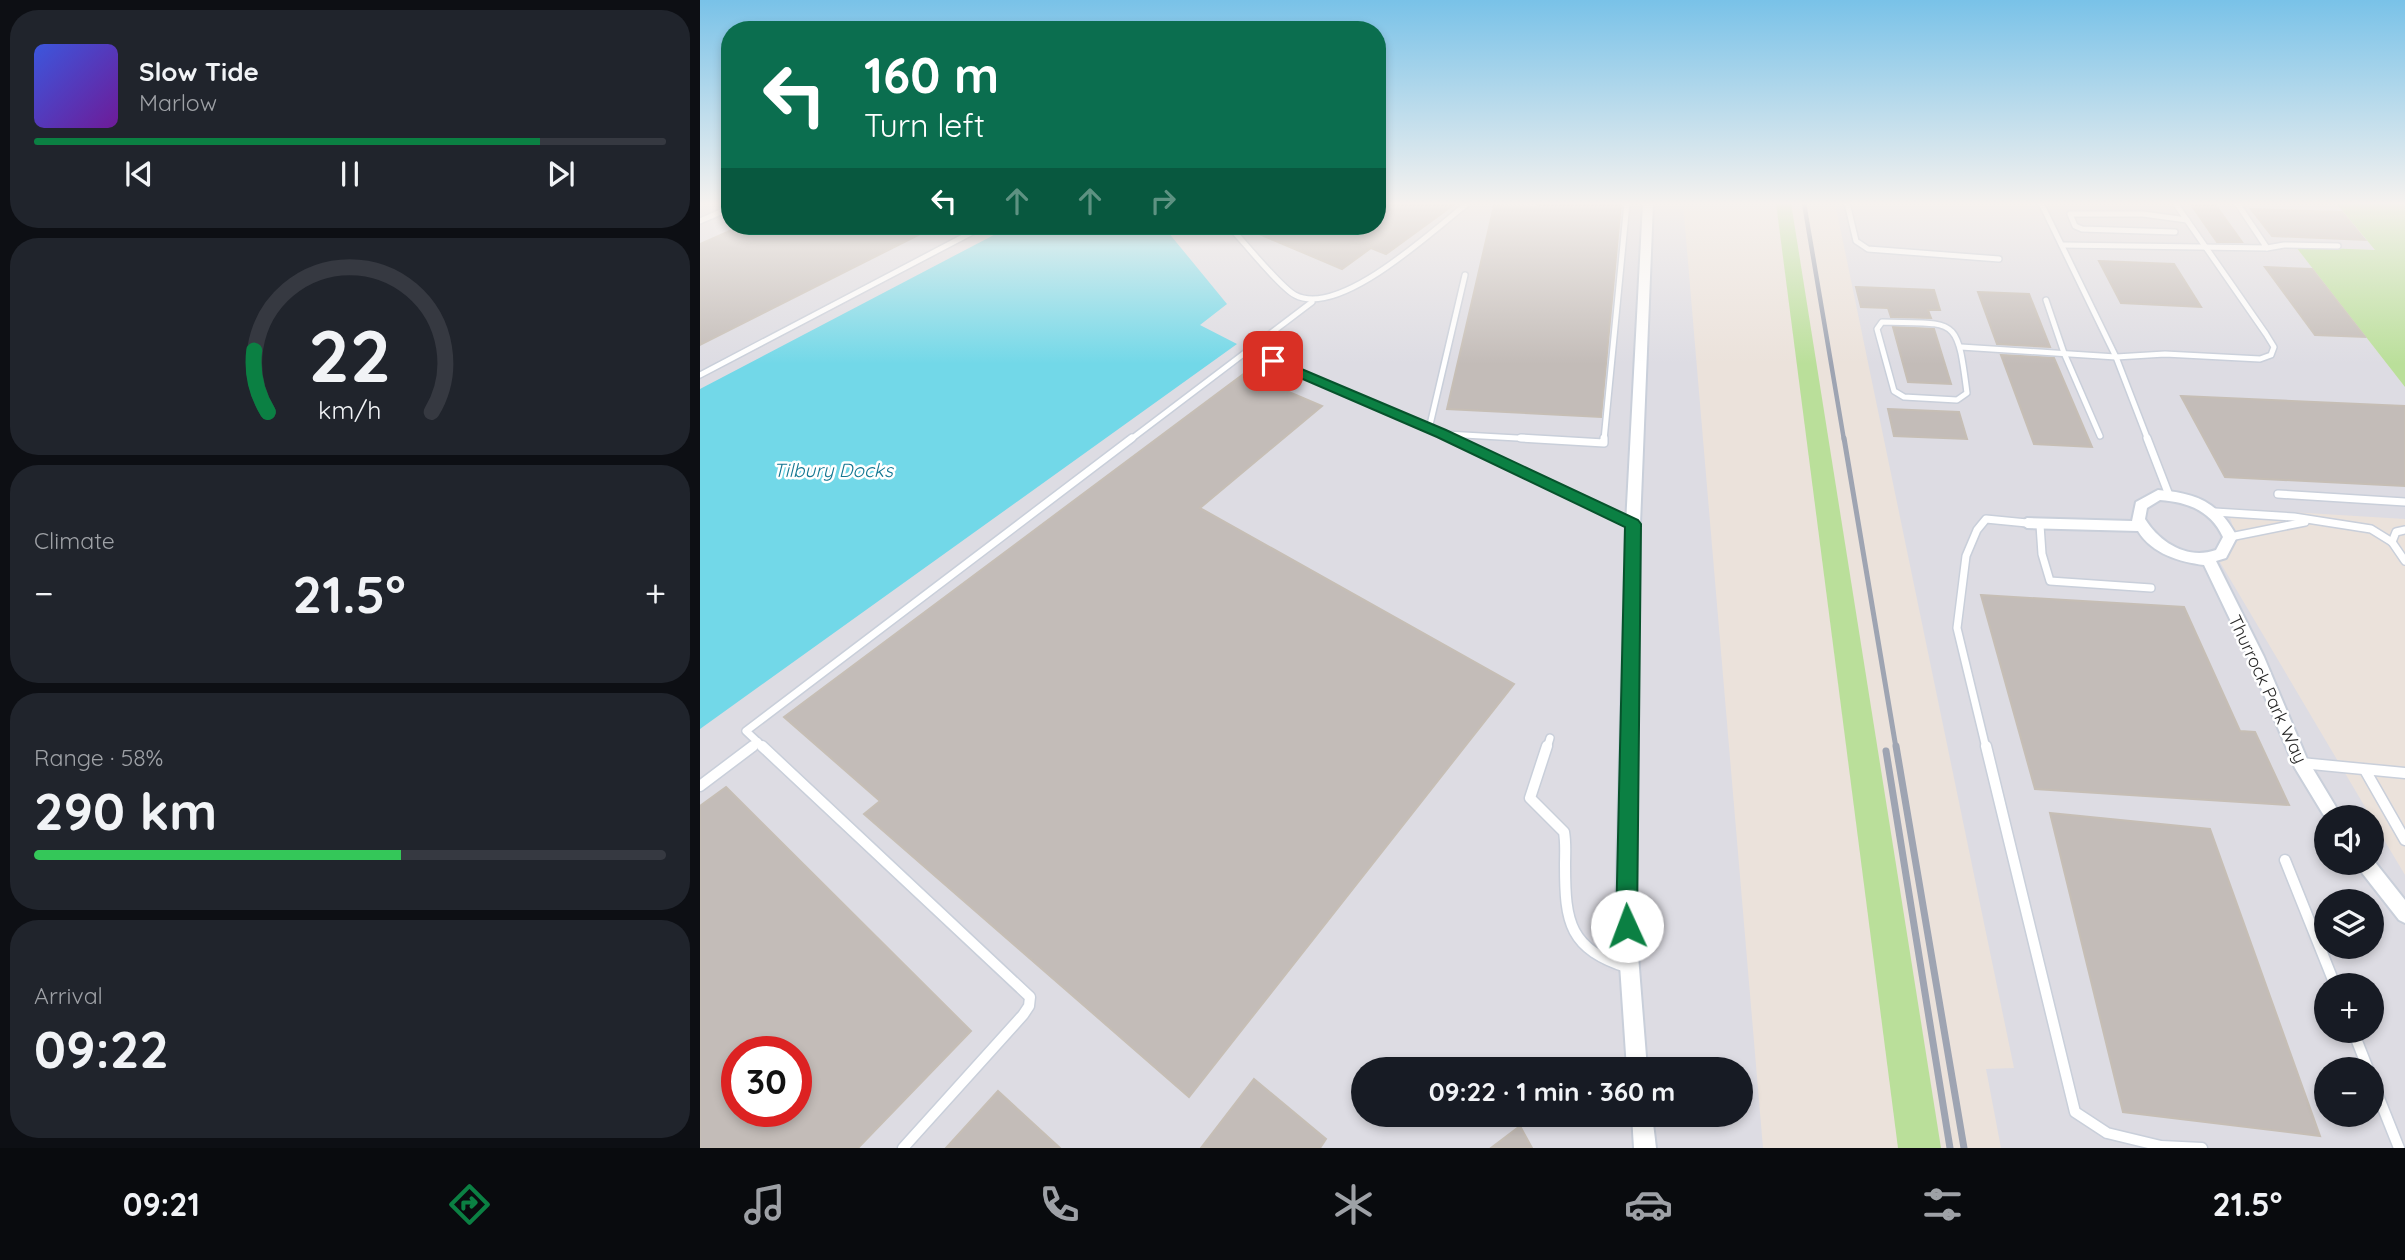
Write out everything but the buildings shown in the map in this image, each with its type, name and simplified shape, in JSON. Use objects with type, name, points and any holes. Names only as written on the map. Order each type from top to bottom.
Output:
[{"type":"street","points":[[1636,1057],[1625,905],[1633,524],[1645,257]]},
{"type":"street","points":[[2169,495],[2189,499],[2215,512],[2230,537],[2228,547],[2221,554],[2208,558],[2193,558],[2168,550],[2148,536],[2140,526],[2137,515],[2139,506],[2146,499],[2169,495]]},
{"type":"street","points":[[2033,524],[2140,526]]},
{"type":"street","name":"Thurrock Park Way","points":[[2208,558],[2256,657],[2301,763],[2327,805]]},
{"type":"street","points":[[2374,875],[2405,914]]},
{"type":"street","points":[[1643,1127],[1645,1148]]},
{"type":"lane","points":[[700,375],[926,257]]},
{"type":"lane","points":[[1258,257],[1294,295],[1305,302],[1312,302],[1345,292],[1398,257]]},
{"type":"lane","points":[[1441,434],[1604,443],[1622,257]]},
{"type":"lane","points":[[1967,257],[1999,259]]},
{"type":"lane","points":[[2068,257],[2116,357],[2169,495]]},
{"type":"lane","points":[[1961,347],[2116,357],[2165,354],[2260,359],[2271,355],[2274,347],[2213,257]]},
{"type":"lane","points":[[1429,429],[1465,275]]},
{"type":"lane","points":[[2046,300],[2064,353],[2100,436]]},
{"type":"lane","points":[[903,1148],[1023,1015],[1030,1006],[1030,998],[746,731],[1312,302]]},
{"type":"lane","points":[[1882,321],[1943,324],[1953,330],[1961,347],[1967,393],[1957,400],[1904,397],[1894,391],[1877,329],[1882,321]]},
{"type":"lane","points":[[1248,350],[1441,434],[1633,524]]},
{"type":"lane","points":[[2278,494],[2405,502]]},
{"type":"lane","points":[[2215,512],[2294,517],[2306,522],[2367,529],[2392,542],[2405,561]]},
{"type":"lane","points":[[2151,588],[2050,581],[2033,524],[1986,519],[1975,529],[1964,562],[1957,628],[2075,1112],[2107,1133],[2161,1146],[2202,1148]]},
{"type":"lane","points":[[2230,537],[2306,522]]},
{"type":"lane","points":[[2392,542],[2396,532],[2405,530]]},
{"type":"lane","points":[[1550,738],[1530,798],[1536,810],[1558,824],[1565,836],[1566,887],[1570,922],[1576,940],[1590,954],[1609,963],[1630,968]]},
{"type":"lane","points":[[700,786],[758,742]]},
{"type":"lane","points":[[2301,763],[2405,773]]},
{"type":"lane","points":[[2365,770],[2405,840]]},
{"type":"lane","points":[[2285,860],[2329,973]]},
{"type":"lane","points":[[2384,1110],[2399,1148]]},
{"type":"shaded area","points":[[700,257],[1688,257],[1763,1148],[700,1148]]},
{"type":"shaded area","points":[[1846,257],[2304,257],[2405,387],[2405,519],[2227,508],[2234,530],[2217,557],[2364,805],[2314,805],[2314,875],[2384,875],[2384,840],[2405,875],[2405,1148],[2001,1148],[1986,1069],[2014,1068]]},
{"type":"green space","points":[[1783,257],[1800,257],[1941,1148],[1898,1148]]},
{"type":"green space","points":[[2303,257],[2405,257],[2405,387]]},
{"type":"water","name":"Tilbury Docks","points":[[953,257],[1188,257],[1227,304],[1200,325],[1237,344],[700,729],[700,389]]},
{"type":"railway","points":[[1813,257],[1844,440]]},
{"type":"railway","points":[[1844,438],[1896,748]]},
{"type":"railway","points":[[1896,746],[1964,1148]]},
{"type":"railway","points":[[1886,751],[1950,1148]]},
{"type":"route","points":[[1273,361],[1441,434],[1633,524],[1625,905],[1627,926]]}]
